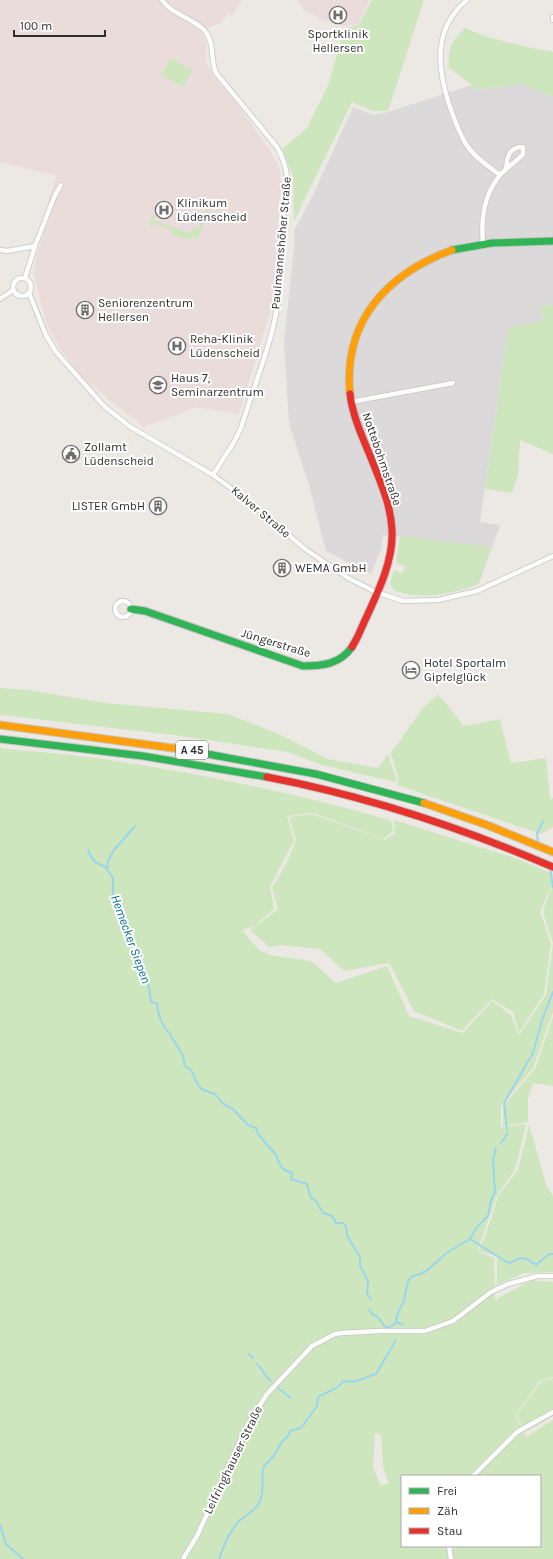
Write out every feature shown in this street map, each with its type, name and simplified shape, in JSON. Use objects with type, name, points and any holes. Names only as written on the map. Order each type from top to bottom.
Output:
[{"type":"main road","name":"Nottebohmstraße","points":[[376,592],[387,563],[392,536],[390,512],[381,482],[360,432],[351,402],[349,377],[356,336],[363,318],[379,295],[405,273],[428,260],[458,248],[507,242],[553,241]]},
{"type":"main road","name":"Jüngerstraße","points":[[131,609],[145,611],[303,666],[318,667],[335,662],[348,654],[357,640],[376,592]]},
{"type":"main road","name":"A 45","points":[[0,725],[147,743],[236,758],[327,776],[381,790],[468,818],[553,852]]},
{"type":"main road","name":"A 45","points":[[0,739],[175,761],[304,785],[377,803],[494,842],[553,867]]},
{"type":"street","name":"Paulmannshöher Straße","points":[[162,0],[172,9],[198,25],[206,32],[211,43],[212,60],[216,73],[277,147],[283,157],[288,181],[282,225],[277,308],[241,428],[213,475]]},
{"type":"street","points":[[467,0],[451,17],[441,38],[439,57],[441,77],[457,126],[466,146],[500,176]]},
{"type":"street","points":[[483,245],[482,210],[489,192],[500,176],[523,154],[523,147],[510,150],[507,158],[506,170]]},
{"type":"street","points":[[25,278],[35,246],[55,195],[62,185]]},
{"type":"street","points":[[0,250],[7,251],[35,246]]},
{"type":"street","points":[[0,299],[13,290],[15,280],[25,278],[31,284],[29,293],[20,296],[13,290]]},
{"type":"street","name":"Kalver Straße","points":[[29,293],[46,335],[56,352],[104,406],[129,426],[213,475],[255,506],[310,553],[348,578],[376,592],[403,601],[413,602],[450,598],[477,591],[553,556]]},
{"type":"street","name":"Nottebohmstraße","points":[[351,402],[453,383]]},
{"type":"street","name":"Leifringhauser Straße","points":[[183,1559],[197,1536],[248,1424],[267,1394],[312,1346],[341,1333],[430,1330],[453,1321],[491,1292],[508,1284],[538,1276],[553,1276]]},
{"type":"street","points":[[474,1475],[517,1432],[553,1412]]},
{"type":"street","points":[[449,1547],[451,1559]]},
{"type":"shaded area","name":"Klinikum Lüdenscheid","points":[[0,0],[242,0],[232,16],[228,13],[221,22],[200,32],[206,42],[206,62],[214,77],[234,100],[271,152],[279,167],[281,186],[273,302],[239,414],[196,407],[144,427],[81,377],[60,348],[50,331],[43,311],[34,274],[37,253],[49,219],[48,201],[57,176],[0,162]]},
{"type":"shaded area","name":"Sportklinik Hellersen","points":[[296,0],[370,0],[358,24],[345,26],[324,21],[304,10]]},
{"type":"shaded area","points":[[522,84],[553,97],[553,304],[540,307],[543,321],[508,329],[480,522],[500,525],[492,547],[383,535],[382,547],[371,574],[326,551],[309,485],[289,423],[284,341],[294,248],[294,231],[313,195],[353,107],[373,115],[388,112],[472,85],[475,90]]},
{"type":"green space","points":[[372,0],[424,0],[388,111],[373,111],[352,102],[294,221],[293,176],[282,149],[307,128],[329,83],[344,28],[359,25]]},
{"type":"green space","points":[[465,28],[497,40],[553,52],[553,97],[522,84],[475,90],[472,85],[449,68],[451,45],[456,37]]},
{"type":"green space","points":[[170,58],[193,70],[183,87],[161,75]]},
{"type":"green space","points":[[210,199],[214,200],[198,238],[188,239],[172,235],[174,231],[153,223],[151,227],[149,225],[153,215],[156,215],[154,220],[190,233],[192,228],[199,228]]},
{"type":"green space","points":[[553,304],[553,454],[520,440],[518,475],[512,493],[485,489],[508,328],[543,321],[540,307]]},
{"type":"green space","points":[[400,536],[492,547],[479,584],[448,593],[425,596],[415,595],[394,590],[390,584],[394,570],[402,573],[405,566],[396,563]]},
{"type":"green space","points":[[0,688],[29,690],[105,703],[228,714],[281,735],[328,759],[378,768],[388,754],[396,778],[395,782],[322,765],[288,752],[173,735],[0,715]]},
{"type":"green space","points":[[438,694],[464,726],[500,719],[511,763],[546,758],[550,798],[553,798],[553,827],[541,834],[397,785],[398,777],[391,753],[422,709]]},
{"type":"green space","points":[[0,748],[95,758],[215,778],[285,793],[390,820],[394,830],[384,839],[313,813],[287,816],[294,840],[270,887],[274,909],[254,926],[242,930],[259,950],[270,955],[311,961],[336,983],[387,966],[409,1016],[463,1033],[492,1001],[511,1015],[519,1035],[546,995],[553,943],[553,1012],[533,1068],[501,1106],[501,1127],[526,1124],[515,1170],[498,1193],[477,1251],[494,1258],[495,1300],[531,1280],[553,1282],[553,1377],[540,1381],[515,1415],[526,1437],[553,1420],[553,1559],[0,1559]],"holes":[[[375,1433],[381,1435],[383,1467],[389,1483],[381,1486],[373,1468]]]},
{"type":"green space","points":[[312,814],[385,840],[395,833],[394,820],[518,859],[553,874],[553,943],[543,912],[552,884],[540,912],[551,944],[544,994],[519,1033],[513,1012],[492,999],[462,1031],[414,1011],[389,963],[344,971],[320,949],[280,945],[269,947],[250,930],[278,909],[272,888],[288,860],[296,840],[289,817]]},
{"type":"green space","points":[[553,1017],[553,1086],[533,1083],[528,1099],[528,1122],[503,1126],[503,1106],[535,1069]]},
{"type":"green space","points":[[529,1124],[546,1184],[553,1196],[553,1272],[524,1273],[497,1285],[497,1256],[478,1251],[485,1236],[499,1194],[518,1170]]},
{"type":"green space","points":[[553,1378],[553,1416],[525,1433],[516,1415],[541,1382]]},
{"type":"waterway","points":[[538,842],[537,833],[543,821]]},
{"type":"waterway","name":"Hemecker Siepen","points":[[135,826],[114,850],[108,861],[107,869],[113,878],[113,898],[117,903],[131,941],[137,948],[141,970],[148,983],[151,1001],[157,1004],[163,1025],[170,1033],[183,1056],[185,1066],[191,1070],[198,1085],[203,1090],[215,1094],[222,1103],[233,1109],[248,1125],[256,1128],[258,1134],[277,1156],[283,1169],[292,1173],[291,1179],[307,1184],[311,1198],[316,1201],[323,1213],[332,1216],[336,1223],[343,1223],[346,1226],[347,1236],[360,1257],[360,1266],[368,1281],[367,1294],[371,1299]]},
{"type":"waterway","points":[[88,850],[95,862],[107,868]]},
{"type":"waterway","points":[[550,869],[553,887]]},
{"type":"waterway","points":[[507,1130],[504,1103],[533,1053],[542,1020],[553,992]]},
{"type":"waterway","points":[[501,1143],[508,1133]]},
{"type":"waterway","points":[[403,1325],[397,1322],[396,1318],[404,1300],[408,1281],[411,1277],[425,1272],[448,1252],[470,1239],[476,1228],[488,1216],[491,1200],[495,1192],[493,1160],[496,1148]]},
{"type":"waterway","points":[[470,1239],[510,1263],[524,1258],[536,1265],[549,1254],[553,1254]]},
{"type":"waterway","name":"Hemecker Siepen","points":[[369,1310],[372,1314],[378,1317],[385,1327],[390,1327],[397,1322]]},
{"type":"waterway","points":[[219,1559],[227,1539],[235,1525],[258,1505],[262,1496],[262,1475],[264,1466],[274,1455],[281,1443],[289,1435],[290,1431],[301,1428],[317,1406],[318,1397],[336,1388],[344,1381],[357,1381],[376,1374],[396,1340]]},
{"type":"waterway","points":[[249,1354],[253,1358]]},
{"type":"waterway","points":[[257,1364],[271,1381]]},
{"type":"waterway","points":[[278,1388],[291,1398]]},
{"type":"waterway","points":[[0,1525],[6,1544],[23,1559]]},
{"type":"traffic: fast","points":[[452,250],[492,243],[553,241]]},
{"type":"traffic: fast","points":[[131,609],[145,611],[303,666],[330,663],[342,657],[352,647]]},
{"type":"traffic: fast","points":[[0,739],[143,756],[267,777]]},
{"type":"traffic: fast","points":[[180,749],[316,774],[424,803]]},
{"type":"traffic: slow","points":[[350,394],[350,368],[354,344],[362,323],[374,304],[389,287],[408,272],[429,260],[452,250]]},
{"type":"traffic: slow","points":[[0,725],[180,749]]},
{"type":"traffic: slow","points":[[424,803],[487,825],[553,852]]},
{"type":"traffic: jam","points":[[350,394],[357,423],[386,498],[392,530],[392,544],[386,571],[352,647]]},
{"type":"traffic: jam","points":[[267,777],[340,793],[412,814],[518,852],[553,867]]},
{"type":"place","name":"Sportklinik Hellersen","points":[[338,15]]},
{"type":"place","name":"Klinikum Lüdenscheid","points":[[164,210]]},
{"type":"place","name":"Seniorenzentrum Hellersen","points":[[85,310]]},
{"type":"place","name":"Reha-Klinik Lüdenscheid","points":[[177,346]]},
{"type":"place","name":"Haus 7, Seminarzentrum","points":[[158,385]]},
{"type":"place","name":"Zollamt Lüdenscheid","points":[[71,454]]},
{"type":"place","name":"LISTER GmbH","points":[[158,506]]},
{"type":"place","name":"WEMA GmbH","points":[[282,568]]},
{"type":"place","name":"Hotel Sportalm Gipfelglück","points":[[411,670]]}]
